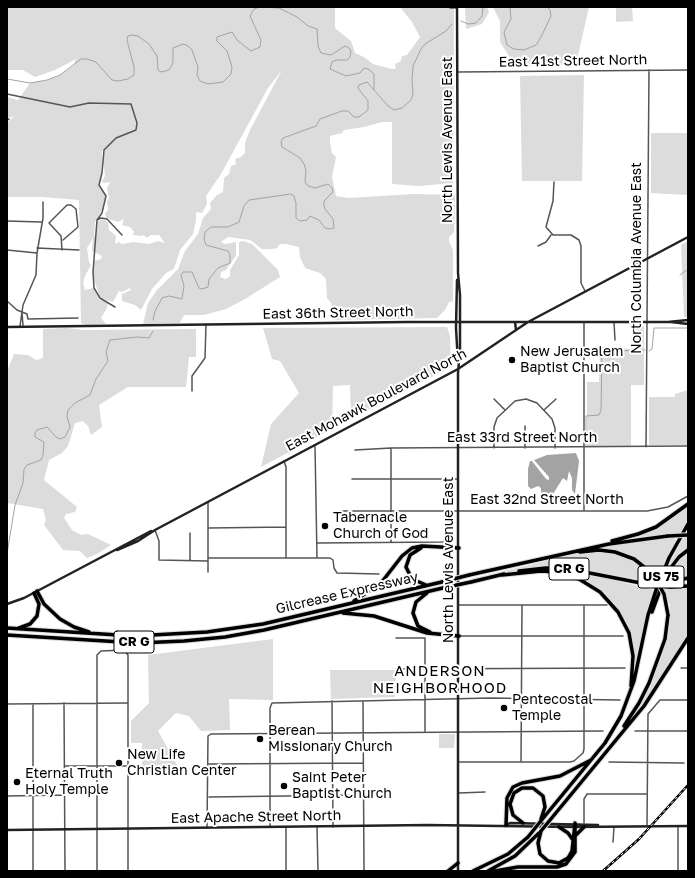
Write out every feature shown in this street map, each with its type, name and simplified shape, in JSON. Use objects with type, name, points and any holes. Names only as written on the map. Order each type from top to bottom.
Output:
[{"type":"highway","points":[[571,552],[649,530],[668,520],[688,504]]},
{"type":"highway","name":"US 75","points":[[473,871],[508,854],[528,837],[545,814],[592,760],[613,731],[630,694],[652,602],[662,573],[688,524]]},
{"type":"highway","name":"Gilcrease Expressway","points":[[7,628],[147,636],[207,632],[263,624],[469,575],[629,540],[688,535]]},
{"type":"highway","points":[[351,603],[381,583],[402,556],[412,548],[422,546],[458,548]]},
{"type":"highway","points":[[428,585],[414,581],[408,575],[406,565],[410,555],[420,548],[458,548]]},
{"type":"highway","points":[[558,555],[595,550],[610,551],[631,558],[648,570],[655,578],[664,594],[668,615],[665,639],[645,692],[615,741]]},
{"type":"highway","points":[[644,634],[666,574],[679,557],[688,550]]},
{"type":"highway","name":"Gilcrease Expressway","points":[[7,636],[138,642],[184,641],[252,633],[447,587],[532,569],[561,568],[586,571],[647,584],[671,584]]},
{"type":"highway","points":[[502,575],[541,571],[556,572],[585,582],[605,597],[618,612],[629,633],[633,661],[630,694]]},
{"type":"highway","points":[[671,584],[688,578]]},
{"type":"highway","points":[[671,584],[688,586]]},
{"type":"highway","points":[[17,629],[30,624],[37,616],[39,604],[35,592]]},
{"type":"highway","points":[[35,592],[50,610],[60,619],[74,627],[96,634]]},
{"type":"highway","points":[[428,592],[419,599],[414,606],[413,616],[416,624],[429,632],[459,636]]},
{"type":"highway","points":[[336,613],[368,614],[420,632],[459,636]]},
{"type":"highway","points":[[667,673],[688,638]]},
{"type":"highway","points":[[488,871],[515,856],[538,837],[541,831],[615,741],[688,643]]},
{"type":"highway","points":[[506,825],[507,798],[513,787],[522,783],[549,779],[566,774],[592,760]]},
{"type":"highway","points":[[523,823],[514,817],[510,807],[512,797],[520,789],[531,788],[540,792],[545,803],[545,814]]},
{"type":"highway","points":[[576,836],[584,825]]},
{"type":"highway","points":[[538,837],[538,848],[540,854],[546,860],[554,863],[563,862],[569,857],[572,851],[575,826]]},
{"type":"highway","points":[[495,871],[518,867],[558,867],[564,864],[575,854],[575,826]]},
{"type":"highway","points":[[560,827],[568,833],[573,842]]},
{"type":"highway","points":[[448,871],[458,863]]},
{"type":"main road","name":"North Lewis Avenue East","points":[[457,8],[458,272],[456,322],[458,369],[459,636],[458,871]]},
{"type":"main road","name":"East Mohawk Boulevard North","points":[[7,604],[17,601],[143,538],[155,530],[458,369],[528,322],[688,237]]},
{"type":"main road","name":"North Lewis Avenue East","points":[[458,272],[460,322],[458,369]]},
{"type":"main road","name":"East 36th Street North","points":[[7,327],[456,322],[668,322],[688,320]]},
{"type":"main road","points":[[515,322],[516,330]]},
{"type":"main road","name":"East 36th Street North","points":[[668,322],[688,324]]},
{"type":"main road","name":"East Apache Street North","points":[[7,830],[506,825],[510,823],[575,826]]},
{"type":"main road","name":"East Apache Street North","points":[[506,825],[509,827],[560,827],[584,825],[688,826]]},
{"type":"street","points":[[450,8],[457,8]]},
{"type":"street","name":"North Columbia Avenue East","points":[[646,447],[649,70]]},
{"type":"street","name":"East 41st Street North","points":[[458,72],[688,70]]},
{"type":"street","points":[[7,94],[70,107],[89,103],[131,104],[136,123],[136,130],[116,138],[104,150],[102,173],[99,185],[106,196],[102,213],[97,220],[92,272],[94,288],[100,298],[115,307]]},
{"type":"street","points":[[551,235],[546,225],[553,201],[554,182]]},
{"type":"street","points":[[21,327],[22,312],[36,275],[37,248],[42,222],[43,202]]},
{"type":"street","points":[[62,250],[63,240],[49,223],[67,205],[71,205],[76,209],[78,227],[63,240]]},
{"type":"street","points":[[97,220],[105,218],[122,234]]},
{"type":"street","points":[[7,221],[42,222]]},
{"type":"street","points":[[538,246],[546,242],[551,235]]},
{"type":"street","points":[[551,235],[571,235],[579,240],[581,246],[581,283],[585,291]]},
{"type":"street","points":[[37,248],[80,250]]},
{"type":"street","points":[[7,250],[37,254]]},
{"type":"street","points":[[7,301],[17,310],[27,314],[28,319],[78,318]]},
{"type":"street","points":[[584,322],[584,510]]},
{"type":"street","points":[[614,322],[615,340]]},
{"type":"street","points":[[192,391],[192,376],[206,358],[206,324]]},
{"type":"street","points":[[494,399],[505,410]]},
{"type":"street","points":[[494,448],[495,423],[505,410],[515,402],[526,399],[535,401],[544,410],[554,424],[555,448]]},
{"type":"street","points":[[544,410],[556,399]]},
{"type":"street","points":[[525,426],[525,448]]},
{"type":"street","points":[[315,445],[317,558]]},
{"type":"street","name":"East 33rd Street North","points":[[356,450],[391,448],[688,446]]},
{"type":"street","points":[[391,448],[392,542]]},
{"type":"street","points":[[284,461],[286,467],[286,558]]},
{"type":"street","points":[[352,479],[458,479]]},
{"type":"street","name":"East 32nd Street North","points":[[337,511],[654,511],[668,508],[688,496]]},
{"type":"street","points":[[208,502],[208,572]]},
{"type":"street","points":[[208,528],[286,527]]},
{"type":"street","points":[[155,530],[159,543],[159,560],[332,558],[334,570],[337,573],[379,574]]},
{"type":"street","points":[[190,533],[190,560]]},
{"type":"street","points":[[317,543],[443,542],[448,538]]},
{"type":"street","points":[[458,605],[607,605]]},
{"type":"street","points":[[521,762],[522,605]]},
{"type":"street","points":[[458,762],[571,762],[584,751],[584,605]]},
{"type":"street","points":[[459,636],[622,636]]},
{"type":"street","points":[[396,638],[425,638],[425,731]]},
{"type":"street","points":[[96,871],[96,703],[98,652],[124,650],[127,652],[128,703],[128,871]]},
{"type":"street","points":[[396,669],[625,668]]},
{"type":"street","points":[[681,668],[688,668]]},
{"type":"street","points":[[270,827],[270,703],[459,699],[620,700]]},
{"type":"street","points":[[647,826],[648,714],[660,700],[688,700]]},
{"type":"street","points":[[332,701],[333,827]]},
{"type":"street","points":[[363,701],[364,871]]},
{"type":"street","points":[[64,703],[65,871]]},
{"type":"street","points":[[7,704],[128,703]]},
{"type":"street","points":[[33,704],[33,871]]},
{"type":"street","points":[[207,828],[209,797],[209,734],[425,731],[603,731]]},
{"type":"street","points":[[634,731],[688,731]]},
{"type":"street","points":[[609,762],[684,763]]},
{"type":"street","points":[[209,764],[363,763]]},
{"type":"street","points":[[65,766],[128,766]]},
{"type":"street","points":[[459,793],[485,792]]},
{"type":"street","points":[[584,825],[585,795],[647,794]]},
{"type":"street","points":[[7,796],[65,795]]},
{"type":"street","points":[[209,797],[363,795]]},
{"type":"street","points":[[614,826],[614,842]]},
{"type":"street","points":[[678,826],[678,871]]},
{"type":"street","points":[[286,827],[286,871]]},
{"type":"street","points":[[317,827],[318,871]]},
{"type":"shaded area","points":[[7,7],[335,7],[335,28],[351,41],[355,53],[364,57],[373,64],[396,69],[395,64],[401,61],[402,56],[407,55],[420,37],[412,22],[400,7],[452,7],[454,10],[453,183],[419,186],[392,184],[392,122],[382,122],[344,130],[342,133],[330,136],[330,142],[332,153],[336,157],[332,177],[336,196],[348,198],[414,194],[455,195],[454,232],[449,237],[453,250],[453,301],[449,302],[445,310],[437,318],[334,320],[331,303],[327,298],[326,279],[320,273],[305,268],[300,257],[299,247],[280,244],[277,248],[262,249],[250,240],[228,237],[221,242],[225,244],[236,242],[236,256],[226,270],[221,272],[220,277],[226,279],[230,276],[230,270],[239,255],[239,242],[243,241],[252,244],[278,270],[280,277],[226,309],[204,315],[184,315],[180,323],[143,324],[148,303],[157,290],[178,269],[185,251],[198,234],[203,218],[211,209],[210,203],[217,195],[223,192],[224,178],[229,174],[231,166],[236,164],[235,159],[241,157],[245,153],[245,143],[250,130],[282,70],[268,88],[221,174],[206,196],[207,204],[202,213],[196,212],[196,221],[193,234],[180,250],[174,269],[166,273],[152,289],[141,310],[135,305],[122,301],[122,294],[131,290],[130,288],[122,292],[119,291],[113,302],[103,299],[99,295],[93,276],[94,261],[101,259],[102,256],[92,251],[93,238],[87,248],[89,262],[91,265],[83,283],[85,290],[93,288],[99,299],[108,303],[107,308],[101,318],[106,324],[86,325],[81,323],[79,200],[42,197],[7,197],[7,127],[8,122],[14,116],[7,118],[7,97],[18,100],[30,83],[47,80],[60,75],[73,66],[76,59],[55,70],[35,77],[23,70],[7,70]],"holes":[[[105,150],[103,159],[105,176],[102,181],[103,183],[110,182],[107,188],[109,198],[107,201],[108,210],[105,213],[106,218],[118,222],[124,219],[122,225],[130,227],[134,232],[133,235],[144,235],[147,238],[151,235],[159,235],[165,243],[158,241],[149,244],[133,242],[122,244],[119,242],[115,244],[116,236],[109,230],[108,222],[103,219],[97,222],[96,234],[94,237],[95,222],[103,208],[106,194],[99,187],[102,167],[102,151]]]},
{"type":"shaded area","points":[[465,7],[487,7],[489,12],[482,24],[466,29]]},
{"type":"shaded area","points":[[493,7],[589,7],[576,64],[516,67],[500,42],[500,21]]},
{"type":"shaded area","points":[[616,7],[647,7],[632,8],[633,21],[616,22]]},
{"type":"shaded area","points":[[584,75],[582,181],[522,181],[520,76]]},
{"type":"shaded area","points":[[651,133],[688,133],[688,195],[651,193]]},
{"type":"shaded area","points":[[688,241],[688,317],[684,317],[681,245]]},
{"type":"shaded area","points":[[632,326],[644,326],[644,385],[631,385],[631,446],[587,446],[587,382],[599,382],[600,348],[631,349]]},
{"type":"shaded area","points":[[447,327],[450,336],[451,367],[351,419],[350,385],[333,386],[332,429],[261,467],[271,424],[299,393],[280,361],[272,359],[263,328]]},
{"type":"shaded area","points":[[67,328],[83,330],[196,329],[196,357],[189,357],[186,387],[128,387],[99,405],[102,427],[91,435],[88,426],[83,421],[75,423],[68,446],[62,453],[49,460],[44,480],[77,507],[75,512],[66,514],[64,518],[72,530],[81,535],[88,534],[111,545],[97,554],[87,558],[80,551],[63,550],[44,525],[46,520],[43,509],[7,503],[8,369],[14,354],[28,355],[36,360],[43,358],[43,329]]},
{"type":"shaded area","points":[[688,390],[688,445],[649,445],[649,397],[675,397],[675,394]]},
{"type":"shaded area","points":[[576,453],[579,461],[575,494],[572,490],[572,478],[569,471],[567,481],[563,478],[548,502],[541,499],[541,488],[538,486],[531,489],[528,486],[528,469],[530,461],[532,461],[546,479],[549,480],[549,477],[534,460],[547,455]]},
{"type":"shaded area","points":[[688,506],[688,519],[680,533],[639,537],[638,535],[671,519]]},
{"type":"shaded area","points":[[683,537],[688,537],[688,549],[679,555],[667,571],[666,570]]},
{"type":"shaded area","points":[[673,538],[676,540],[660,573],[626,554],[605,549],[595,549],[623,542]]},
{"type":"shaded area","points":[[600,551],[611,552],[637,563],[647,572],[649,581],[557,566],[528,568],[470,579],[572,555]]},
{"type":"shaded area","points":[[688,553],[688,577],[672,580],[667,578],[674,565]]},
{"type":"shaded area","points":[[556,570],[585,573],[654,590],[635,667],[631,639],[617,609],[604,594],[578,578]]},
{"type":"shaded area","points":[[688,588],[688,635],[671,664],[643,704],[641,702],[668,636],[670,605],[663,589]]},
{"type":"shaded area","points":[[273,639],[273,700],[229,699],[230,730],[201,731],[189,716],[176,713],[158,731],[181,772],[142,774],[142,743],[131,743],[131,721],[149,703],[148,655]]},
{"type":"shaded area","points":[[330,670],[396,670],[395,697],[331,699]]},
{"type":"shaded area","points":[[439,734],[455,734],[454,748],[439,748]]},
{"type":"waterway","points":[[7,79],[30,83],[47,80],[60,75],[81,59],[96,62],[112,80],[118,81],[128,79],[134,75],[134,67],[127,40],[128,36],[132,35],[138,36],[149,44],[157,56],[158,70],[161,72],[169,70],[171,67],[173,62],[173,48],[183,44],[192,50],[198,67],[197,75],[200,81],[208,84],[223,82],[231,74],[232,67],[227,51],[217,41],[217,37],[232,32],[237,40],[251,51],[260,47],[261,40],[250,16],[254,9],[260,7],[279,8],[297,17],[308,26],[317,29],[318,46],[321,53],[331,55],[345,46],[349,48],[351,51],[350,57],[347,60],[336,60],[332,62],[330,69],[346,76],[360,73],[364,68],[368,69],[374,74],[374,89]]},
{"type":"waterway","points":[[461,21],[468,24],[476,23],[482,16],[483,7]]},
{"type":"waterway","points":[[510,7],[511,19],[504,32],[507,45],[514,49],[524,50],[536,45],[541,37],[551,16],[550,10],[547,7]]},
{"type":"waterway","points":[[153,320],[155,311],[162,298],[169,296],[182,299],[184,286],[181,275],[183,272],[192,272],[199,288],[202,289],[208,287],[209,279],[218,268],[230,263],[230,255],[228,251],[206,245],[204,239],[205,232],[211,227],[228,227],[239,222],[244,206],[249,200],[291,194],[294,196],[296,203],[296,218],[300,221],[307,220],[310,216],[319,220],[325,228],[334,228],[333,219],[324,206],[324,201],[333,192],[332,188],[328,184],[315,188],[308,186],[305,182],[306,170],[304,164],[300,158],[282,147],[281,142],[283,138],[316,126],[320,119],[342,111],[348,111],[354,117],[359,117],[368,110],[368,101],[358,88],[359,85],[367,82],[388,106],[394,110],[402,108],[411,100],[413,94],[413,66],[421,49],[425,44],[446,31],[452,24]]},
{"type":"waterway","points":[[680,275],[688,269]]},
{"type":"waterway","points":[[649,351],[652,349],[654,328],[688,328]]},
{"type":"waterway","points":[[7,554],[15,505],[23,483],[24,469],[27,465],[41,460],[43,455],[44,442],[35,437],[35,433],[37,430],[47,427],[56,437],[60,439],[65,437],[70,427],[67,416],[68,410],[75,403],[90,395],[96,379],[108,361],[106,352],[110,340],[137,337],[149,338],[153,331]]},
{"type":"waterway","points":[[618,351],[645,350]]},
{"type":"waterway","points":[[586,445],[586,416],[599,415],[601,410],[602,353],[613,351]]},
{"type":"railway","points":[[603,871],[639,839],[688,785]]},
{"type":"place","name":"New Jerusalem Baptist Church","points":[[512,360]]},
{"type":"place","name":"Tabernacle Church of God","points":[[325,526]]},
{"type":"place","name":"Pentecostal Temple","points":[[504,708]]},
{"type":"place","name":"Berean Missionary Church","points":[[260,739]]},
{"type":"place","name":"New Life Christian Center","points":[[119,763]]},
{"type":"place","name":"Eternal Truth Holy Temple","points":[[17,782]]},
{"type":"place","name":"Saint Peter Baptist Church","points":[[284,786]]},
{"type":"district","name":"ANDERSON NEIGHBORHOOD","points":[[440,680]]}]
